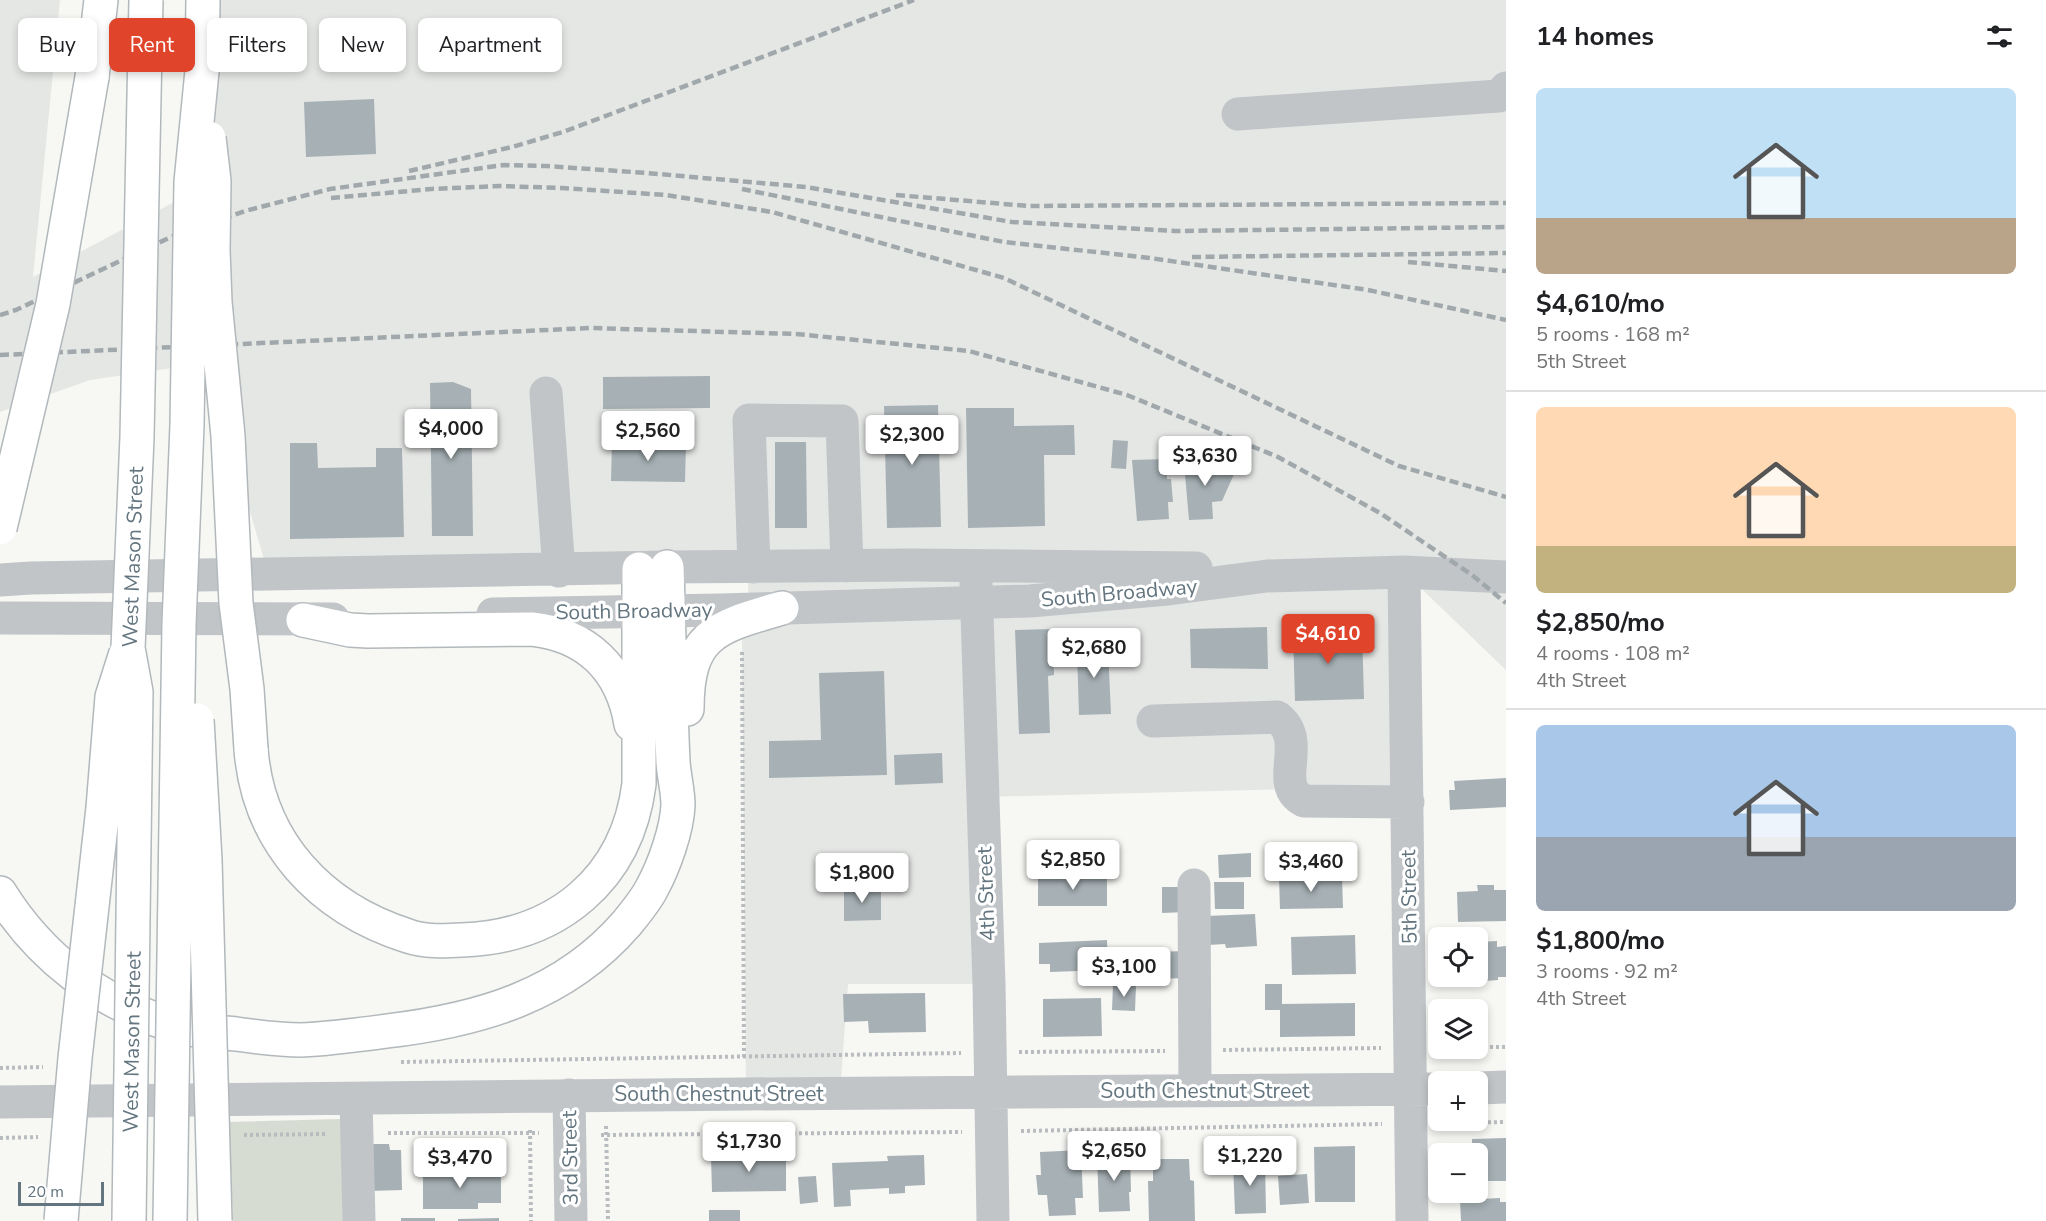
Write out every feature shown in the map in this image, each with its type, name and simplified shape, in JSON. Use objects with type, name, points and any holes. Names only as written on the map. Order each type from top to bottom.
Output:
[{"type":"main road","points":[[0,528],[53,304],[84,135],[101,0]]},
{"type":"main road","name":"West Mason Street","points":[[129,1221],[136,692],[128,648],[137,437],[146,0]]},
{"type":"main road","name":"West Mason Street","points":[[170,1221],[179,624],[187,425],[191,182],[202,71],[203,0]]},
{"type":"main road","points":[[202,71],[214,181],[215,302],[228,436],[236,603],[247,689],[253,772],[268,820],[293,860],[328,896],[367,920],[409,937],[456,940],[511,934],[566,909],[595,884],[614,860],[633,818],[639,784],[654,611]]},
{"type":"main road","points":[[653,568],[654,611],[678,806]]},
{"type":"main road","points":[[6,902],[50,956],[74,976],[126,1007],[175,1026],[299,1040],[453,1022],[522,1000],[578,968],[601,949],[639,908],[652,888],[666,856],[688,773],[687,694],[696,653],[705,641],[717,632],[744,619],[782,608]]},
{"type":"main road","points":[[303,621],[368,631],[532,629],[557,633],[584,645],[613,675],[619,687],[630,716],[639,784]]},
{"type":"main road","points":[[179,624],[195,692],[200,755],[215,1221]]},
{"type":"main road","points":[[61,1221],[75,1058],[103,808],[111,698],[128,648]]},
{"type":"street","points":[[1238,114],[1499,96],[1506,88]]},
{"type":"street","points":[[546,393],[559,571]]},
{"type":"street","points":[[754,567],[749,420],[842,421],[847,566]]},
{"type":"street","name":"South Broadway","points":[[0,580],[847,566],[1189,568],[1267,576]]},
{"type":"street","name":"4th Street","points":[[976,566],[993,1221]]},
{"type":"street","name":"South Broadway","points":[[0,618],[303,621],[977,604],[1168,589],[1267,576],[1404,572],[1506,577]]},
{"type":"street","name":"5th Street","points":[[1404,572],[1411,1048],[1425,1089],[1412,1123],[1412,1221]]},
{"type":"street","points":[[1153,721],[1277,717],[1287,724],[1292,737],[1289,782],[1296,797],[1304,801],[1408,802]]},
{"type":"street","points":[[1194,885],[1195,1091]]},
{"type":"street","points":[[1488,1088],[1506,1087]]},
{"type":"street","name":"South Chestnut Street","points":[[0,1102],[569,1095],[1425,1089]]},
{"type":"street","name":"3rd Street","points":[[569,1095],[571,1221]]},
{"type":"street","points":[[356,1098],[359,1221]]},
{"type":"path","points":[[742,647],[744,1057]]},
{"type":"path","points":[[1488,1047],[1506,1047]]},
{"type":"path","points":[[399,1062],[990,1052],[1411,1048]]},
{"type":"path","points":[[0,1068],[47,1067]]},
{"type":"path","points":[[606,1095],[608,1221]]},
{"type":"path","points":[[530,1096],[531,1221]]},
{"type":"path","points":[[238,1135],[570,1132],[606,1136],[1506,1122]]},
{"type":"path","points":[[0,1138],[48,1137]]},
{"type":"shaded area","points":[[0,0],[60,0],[58,18],[18,18],[18,72],[53,72],[33,277],[214,181],[207,72],[307,72],[307,18],[207,18],[207,66],[203,0],[1506,0],[1506,670],[1405,573],[1407,786],[984,797],[989,984],[848,984],[840,1094],[746,1094],[742,636],[749,606],[748,582],[272,587],[228,436],[221,361],[90,380],[0,412]]},
{"type":"shaded area","points":[[341,1119],[346,1221],[233,1221],[229,1122]]},
{"type":"building","points":[[374,99],[376,154],[306,157],[304,102]]},
{"type":"building","points":[[710,376],[710,408],[603,409],[603,377]]},
{"type":"building","points":[[453,382],[471,389],[473,536],[432,536],[430,383]]},
{"type":"building","points":[[938,405],[941,527],[887,528],[884,406]]},
{"type":"building","points":[[966,408],[1014,408],[1014,426],[1074,425],[1075,455],[1044,455],[1045,526],[968,528]]},
{"type":"building","points":[[1113,440],[1128,441],[1126,469],[1111,468]]},
{"type":"building","points":[[612,442],[686,443],[685,482],[611,481]]},
{"type":"building","points":[[775,442],[806,442],[807,528],[775,528]]},
{"type":"building","points":[[290,443],[317,443],[318,468],[376,467],[376,448],[402,448],[404,537],[290,539]]},
{"type":"building","points":[[1193,454],[1235,472],[1222,501],[1212,502],[1213,519],[1189,520],[1185,474]]},
{"type":"building","points":[[1166,459],[1167,479],[1171,479],[1173,502],[1168,502],[1169,519],[1137,521],[1132,460]]},
{"type":"building","points":[[1267,627],[1268,669],[1191,668],[1190,629]]},
{"type":"building","points":[[1052,629],[1054,675],[1048,676],[1050,733],[1019,734],[1015,630]]},
{"type":"building","points":[[1362,629],[1364,699],[1295,701],[1293,630]]},
{"type":"building","points":[[1106,642],[1111,714],[1079,715],[1077,652],[1080,652],[1079,643]]},
{"type":"building","points":[[884,671],[887,775],[769,778],[769,741],[821,740],[819,673]]},
{"type":"building","points":[[942,753],[943,783],[895,785],[894,755]]},
{"type":"building","points":[[1506,778],[1506,807],[1450,810],[1449,790],[1455,790],[1454,781]]},
{"type":"building","points":[[1251,853],[1251,877],[1219,878],[1218,855]]},
{"type":"building","points":[[1107,875],[1107,906],[1038,906],[1038,876]]},
{"type":"building","points":[[1342,876],[1343,908],[1280,909],[1279,878]]},
{"type":"building","points":[[1214,882],[1244,882],[1244,909],[1215,909]]},
{"type":"building","points":[[1477,885],[1494,885],[1494,890],[1506,890],[1506,921],[1458,922],[1457,892],[1478,891]]},
{"type":"building","points":[[1162,887],[1186,887],[1187,912],[1162,913]]},
{"type":"building","points":[[881,888],[881,920],[844,921],[844,889]]},
{"type":"building","points":[[1255,914],[1257,946],[1226,948],[1225,944],[1208,945],[1206,916]]},
{"type":"building","points":[[1355,935],[1356,974],[1292,975],[1291,937]]},
{"type":"building","points":[[1107,940],[1108,970],[1050,972],[1050,964],[1039,964],[1039,943]]},
{"type":"building","points":[[1488,941],[1497,941],[1497,947],[1506,946],[1506,977],[1488,981]]},
{"type":"building","points":[[1186,951],[1187,978],[1154,979],[1153,952]]},
{"type":"building","points":[[1265,984],[1282,984],[1282,1004],[1355,1003],[1355,1036],[1280,1037],[1280,1010],[1265,1010]]},
{"type":"building","points":[[1113,985],[1136,985],[1135,1011],[1112,1010]]},
{"type":"building","points":[[925,993],[926,1032],[869,1033],[868,1021],[844,1022],[843,994]]},
{"type":"building","points":[[1101,998],[1102,1036],[1043,1037],[1043,999]]},
{"type":"building","points":[[1506,1138],[1506,1181],[1488,1181],[1488,1143],[1472,1143],[1472,1139]]},
{"type":"building","points":[[368,1144],[389,1144],[390,1150],[401,1150],[402,1190],[369,1191]]},
{"type":"building","points":[[1355,1146],[1355,1202],[1315,1202],[1314,1147]]},
{"type":"building","points":[[1081,1150],[1083,1198],[1075,1198],[1076,1215],[1049,1216],[1047,1195],[1038,1195],[1036,1175],[1041,1175],[1040,1152]]},
{"type":"building","points":[[1130,1153],[1130,1211],[1099,1212],[1097,1154]]},
{"type":"building","points":[[786,1155],[786,1191],[712,1192],[711,1156]]},
{"type":"building","points":[[924,1155],[925,1185],[905,1186],[905,1193],[889,1194],[889,1188],[850,1190],[851,1206],[834,1207],[832,1163],[888,1161],[887,1156]]},
{"type":"building","points":[[1153,1159],[1189,1159],[1190,1180],[1194,1181],[1195,1221],[1149,1221],[1148,1181],[1153,1181]]},
{"type":"building","points":[[1233,1161],[1265,1161],[1266,1213],[1235,1214]]},
{"type":"building","points":[[455,1166],[472,1167],[472,1174],[501,1174],[501,1203],[478,1203],[478,1209],[423,1209],[423,1170],[455,1170]]},
{"type":"building","points":[[1307,1174],[1309,1203],[1280,1205],[1278,1176]]},
{"type":"building","points":[[816,1176],[818,1202],[800,1204],[798,1177]]},
{"type":"building","points":[[1500,1198],[1500,1202],[1506,1202],[1506,1221],[1461,1221],[1460,1203],[1488,1203],[1488,1199]]},
{"type":"building","points":[[709,1210],[740,1210],[740,1221],[709,1221]]},
{"type":"building","points":[[401,1218],[435,1218],[435,1221],[401,1221]]},
{"type":"building","points":[[499,1218],[499,1221],[458,1221],[458,1219]]},
{"type":"railway","points":[[409,171],[512,147],[563,132],[914,0]]},
{"type":"railway","points":[[0,315],[16,310],[171,237],[245,211],[330,189],[504,165],[647,173],[806,187],[1012,222],[1175,231],[1506,227]]},
{"type":"railway","points":[[331,198],[431,189],[500,186],[666,195],[772,212],[1004,278],[1399,466],[1506,497]]},
{"type":"railway","points":[[742,189],[1004,242],[1150,258],[1368,290],[1506,320]]},
{"type":"railway","points":[[896,195],[1028,206],[1506,203]]},
{"type":"railway","points":[[1192,257],[1506,253]]},
{"type":"railway","points":[[1408,262],[1506,271]]},
{"type":"railway","points":[[0,355],[590,328],[796,334],[969,351],[1127,395],[1278,457],[1380,513],[1472,575],[1506,603]]}]
